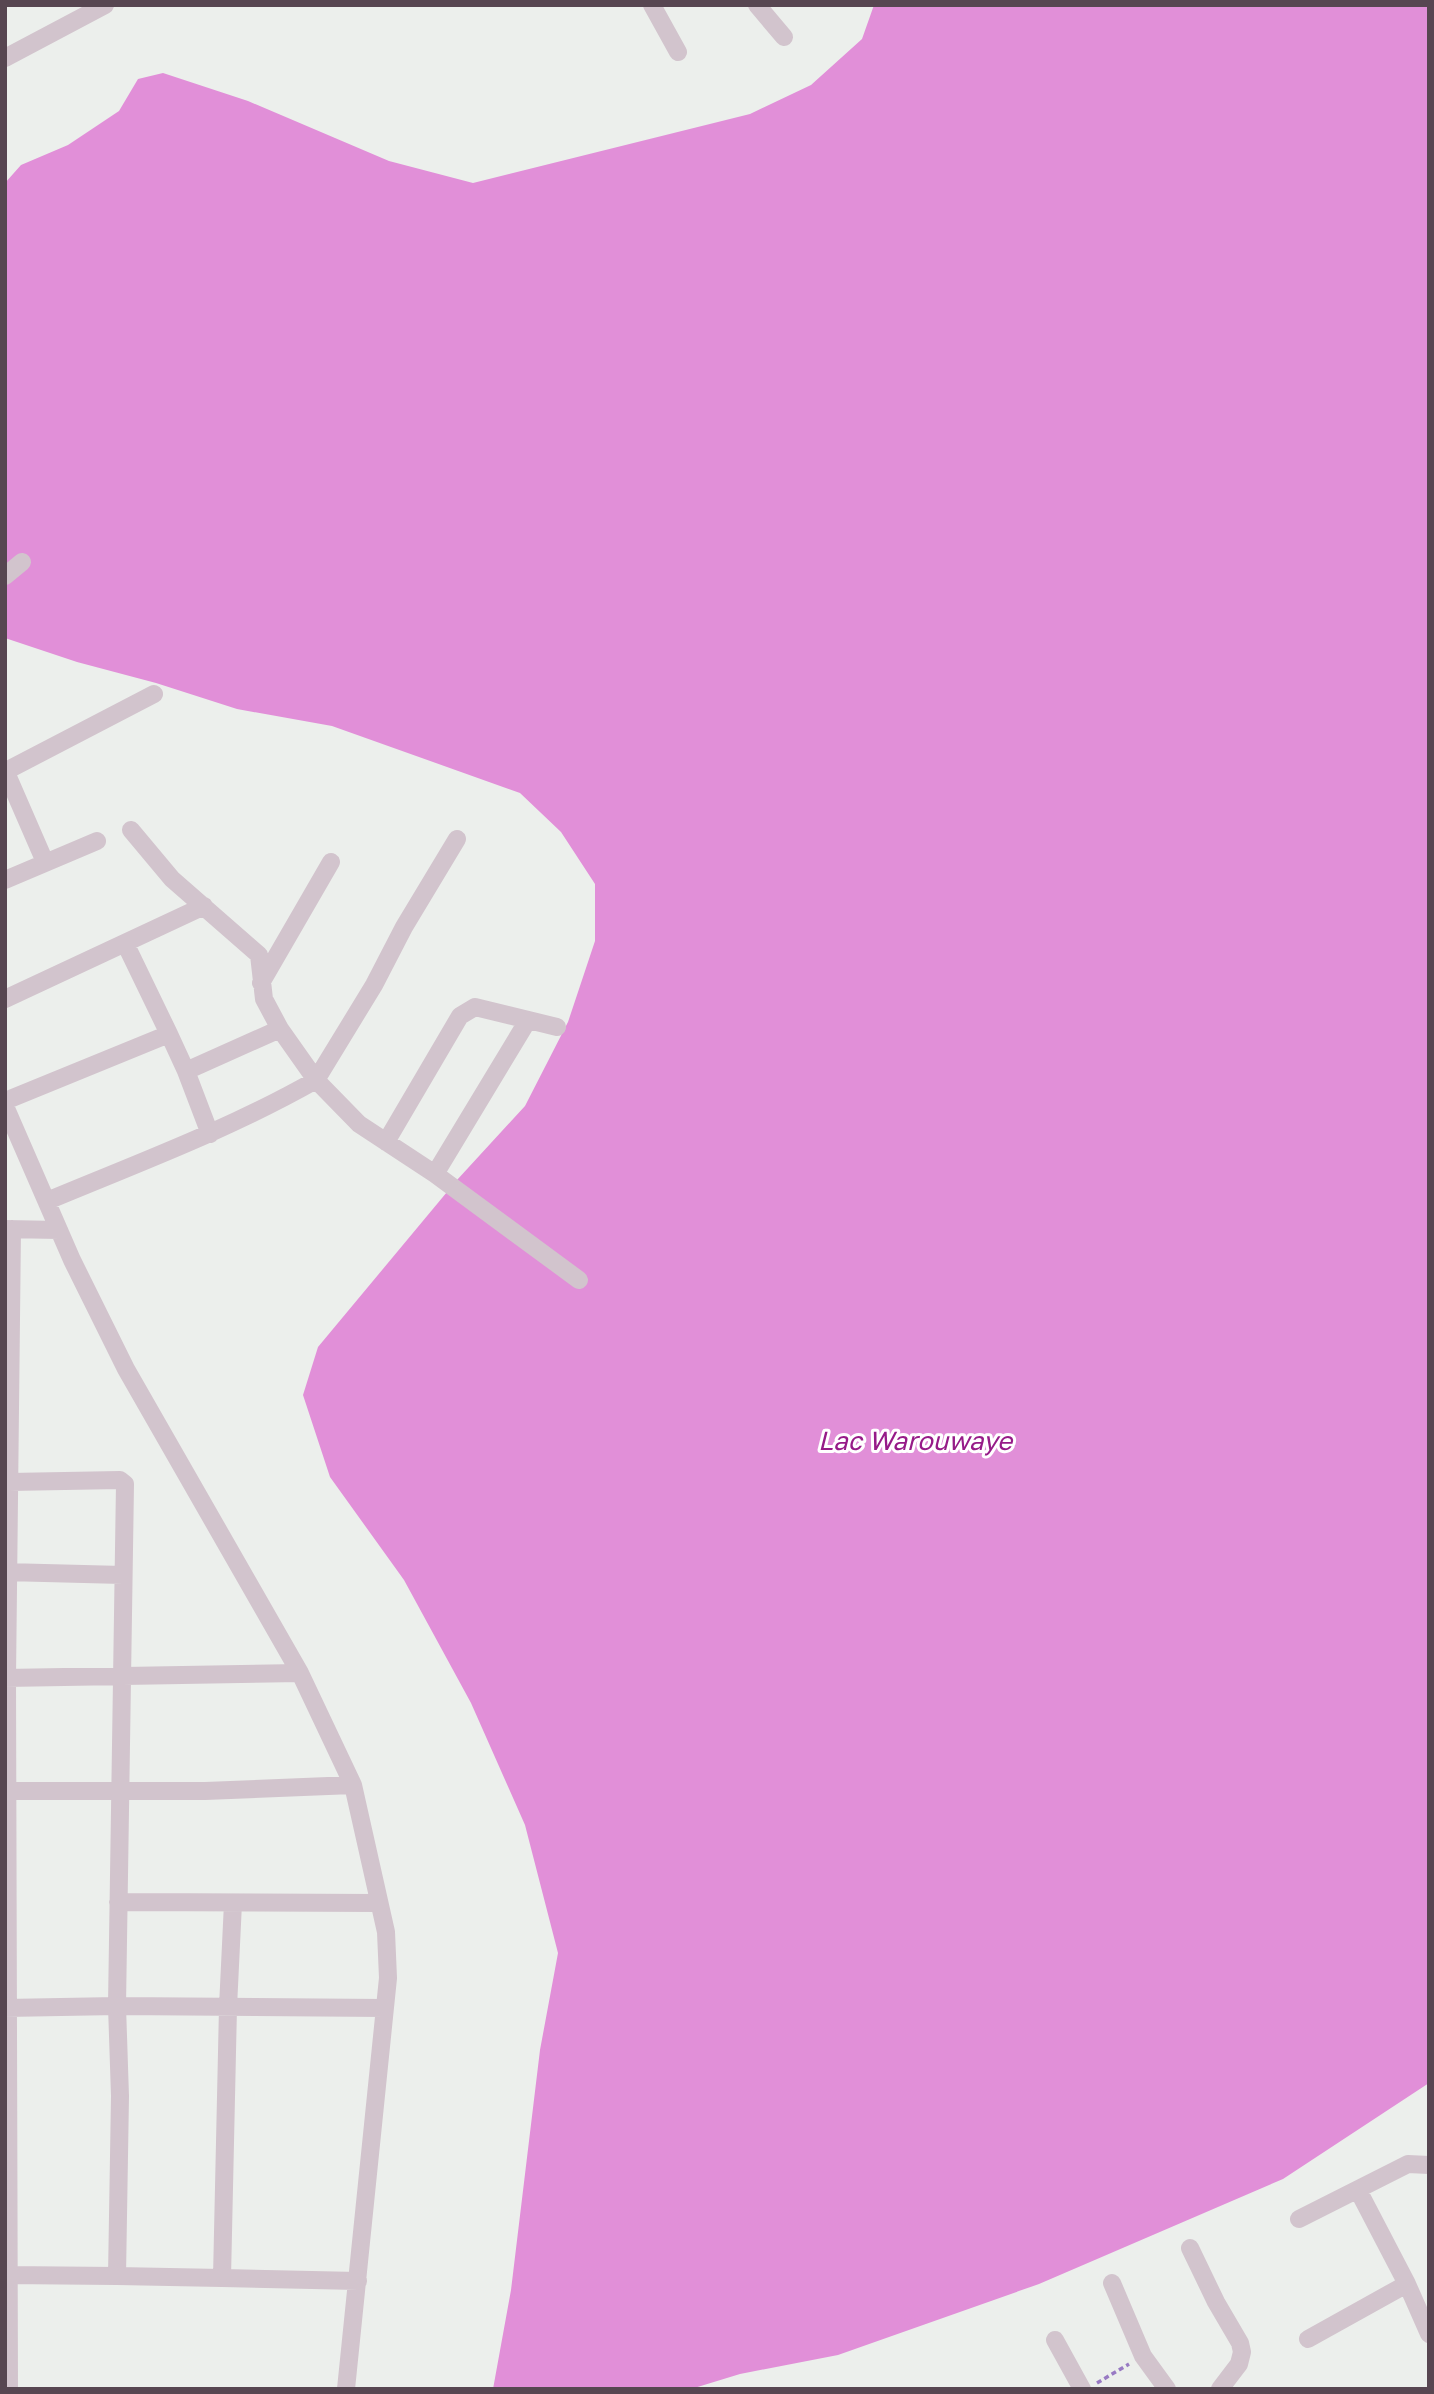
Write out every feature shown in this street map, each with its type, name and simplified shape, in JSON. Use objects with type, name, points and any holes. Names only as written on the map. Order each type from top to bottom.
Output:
[{"type":"street","points":[[5,58],[105,5]]},
{"type":"street","points":[[652,5],[678,52]]},
{"type":"street","points":[[757,5],[784,37]]},
{"type":"street","points":[[5,576],[22,562]]},
{"type":"street","points":[[45,862],[6,771],[154,694]]},
{"type":"street","points":[[131,830],[172,879],[259,955],[264,999],[280,1030],[316,1080],[359,1124],[435,1174],[579,1280]]},
{"type":"street","points":[[47,1201],[209,1134],[270,1106],[316,1080],[457,839]]},
{"type":"street","points":[[5,880],[97,841]]},
{"type":"street","points":[[261,982],[331,862]]},
{"type":"street","points":[[5,999],[204,906]]},
{"type":"street","points":[[125,943],[186,1071],[209,1134]]},
{"type":"street","points":[[387,1142],[460,1016],[475,1007],[557,1027]]},
{"type":"street","points":[[435,1174],[528,1020]]},
{"type":"street","points":[[186,1071],[280,1030]]},
{"type":"street","points":[[169,1034],[6,1111],[59,1230],[126,1369],[300,1672],[353,1785],[386,1933],[388,1978],[346,2389]]},
{"type":"street","points":[[9,2389],[6,1678],[9,1229],[59,1230]]},
{"type":"street","points":[[9,1482],[120,1480],[125,1484],[118,1902],[120,2096],[117,2276]]},
{"type":"street","points":[[7,1572],[123,1575]]},
{"type":"street","points":[[6,1678],[300,1672]]},
{"type":"street","points":[[7,1791],[205,1791],[353,1785]]},
{"type":"street","points":[[118,1902],[379,1903]]},
{"type":"street","points":[[222,2278],[233,1903]]},
{"type":"street","points":[[6,2008],[385,2008]]},
{"type":"street","points":[[1299,2219],[1408,2164],[1429,2165]]},
{"type":"street","points":[[1358,2190],[1407,2284],[1429,2334]]},
{"type":"street","points":[[1190,2248],[1216,2302],[1240,2343],[1242,2352],[1239,2364],[1220,2389]]},
{"type":"street","points":[[7,2275],[358,2281]]},
{"type":"street","points":[[1112,2283],[1143,2356],[1167,2389]]},
{"type":"street","points":[[1308,2339],[1407,2284]]},
{"type":"street","points":[[1055,2340],[1084,2389]]},
{"type":"path","points":[[1084,2389],[1143,2356]]},
{"type":"water","name":"Lac Warouwaye","points":[[874,5],[1429,5],[1429,2083],[1283,2179],[1039,2284],[838,2355],[740,2374],[691,2389],[493,2389],[511,2290],[540,2050],[558,1953],[525,1825],[471,1703],[404,1580],[330,1477],[303,1395],[318,1347],[457,1180],[525,1106],[568,1022],[595,941],[595,884],[561,832],[520,793],[332,726],[237,709],[5,638],[5,183],[21,165],[68,145],[119,111],[138,79],[163,73],[248,101],[389,161],[473,183],[750,114],[811,85],[862,39]]}]
